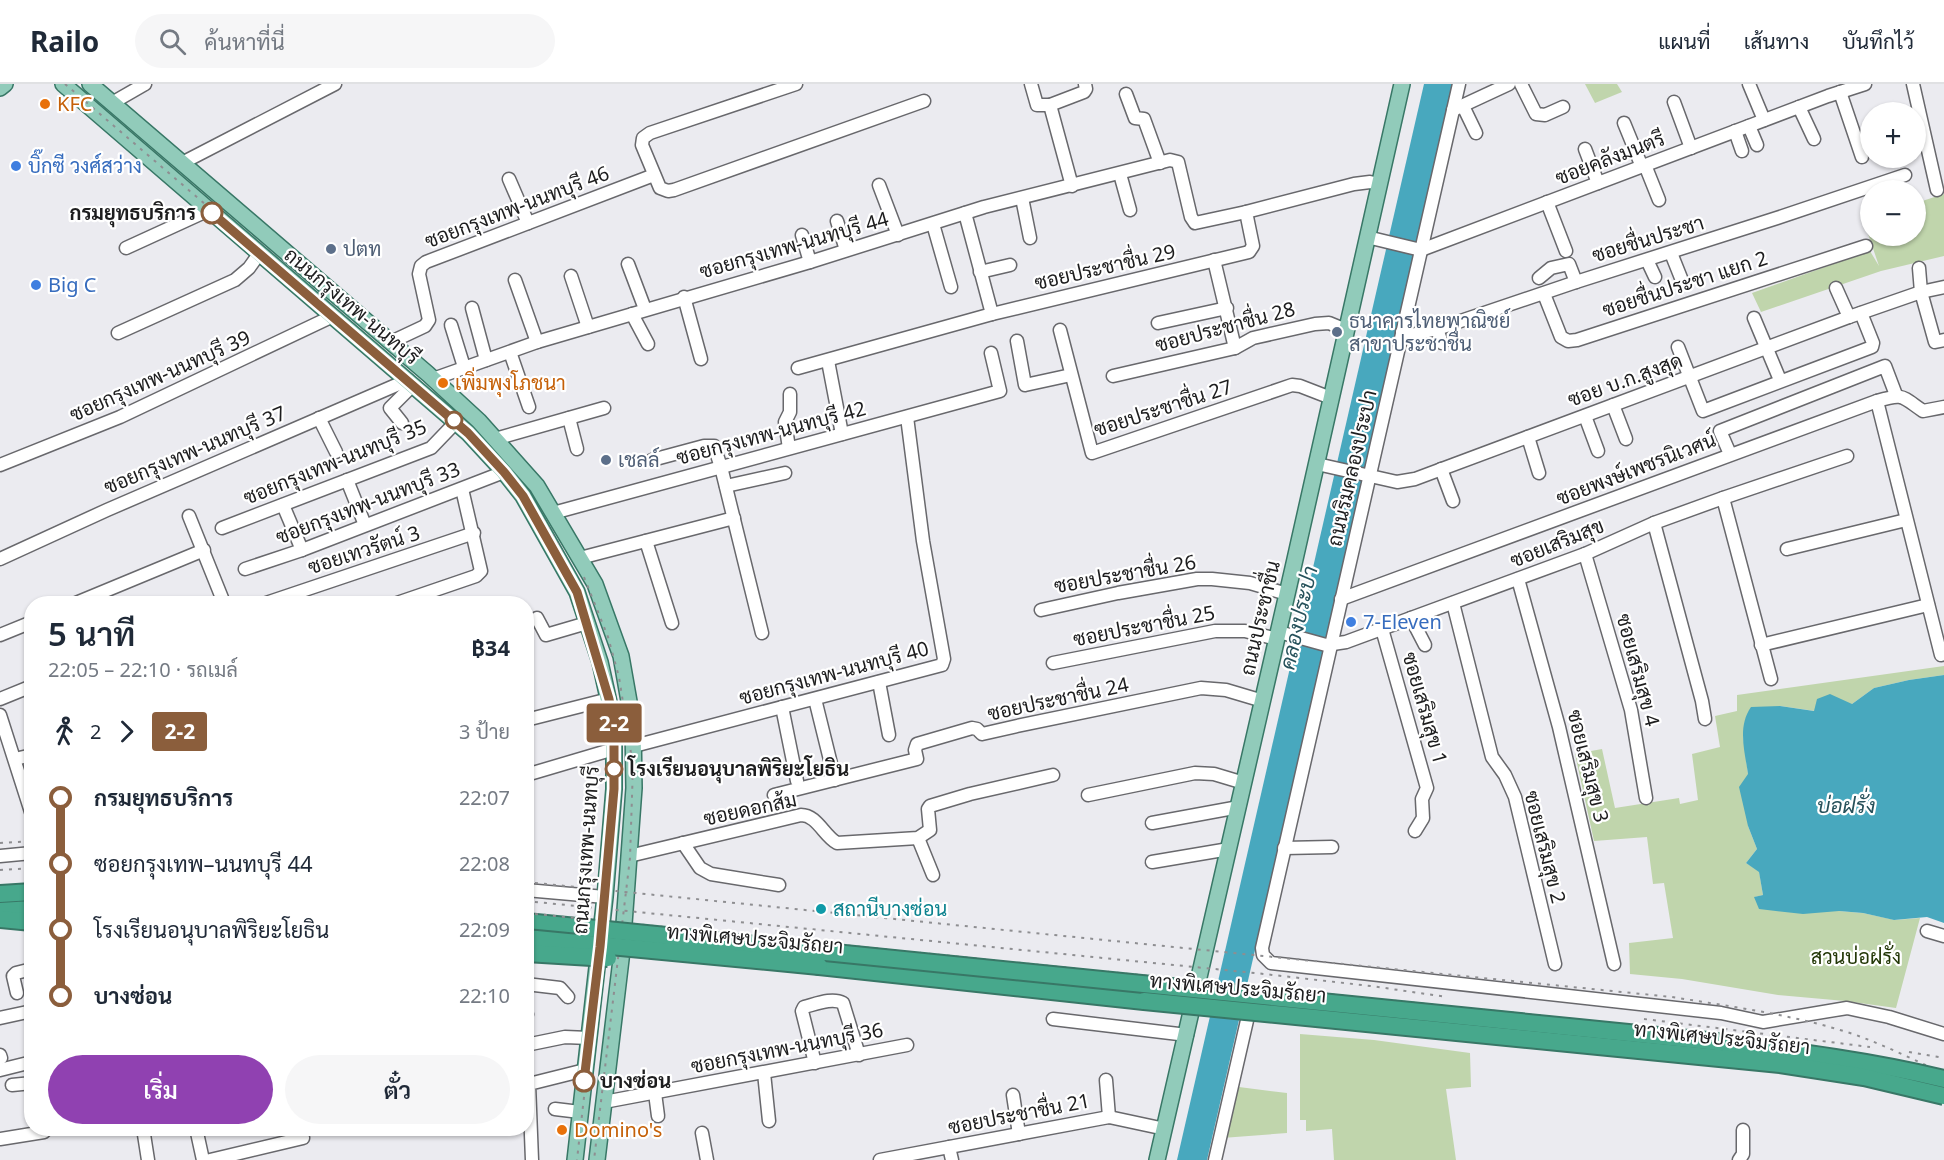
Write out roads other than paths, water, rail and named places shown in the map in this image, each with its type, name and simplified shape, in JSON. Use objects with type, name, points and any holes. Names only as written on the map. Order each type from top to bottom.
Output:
[{"type":"highway","points":[[0,894],[24,892]]},
{"type":"highway","points":[[0,911],[24,910]]},
{"type":"highway","points":[[0,917],[24,921]]},
{"type":"highway","name":"ทางพิเศษประจิมรัถยา","points":[[534,923],[1708,1041],[1865,1062],[1944,1079]]},
{"type":"highway","name":"ทางพิเศษประจิมรัถยา","points":[[534,938],[1758,1062],[1864,1077],[1944,1096]]},
{"type":"highway","points":[[534,953],[592,956],[725,969],[819,966]]},
{"type":"main road","points":[[0,88],[5,84]]},
{"type":"main road","name":"ถนนกรุงเทพ-นนทบุรี","points":[[63,84],[451,418],[504,472],[523,496],[577,592],[609,699],[614,725],[614,789],[600,947],[575,1160]]},
{"type":"main road","name":"ถนนกรุงเทพ-นนทบุรี","points":[[90,84],[458,402],[537,486],[596,584],[621,656],[633,724],[634,746],[634,788],[622,951],[597,1160]]},
{"type":"main road","name":"ถนนประชาชื่น","points":[[1157,1160],[1331,398],[1347,330],[1373,239],[1379,184],[1402,84]]},
{"type":"main road","points":[[259,254],[274,243]]},
{"type":"main road","points":[[451,418],[449,405],[458,402]]},
{"type":"main road","points":[[587,622],[602,619],[606,613]]},
{"type":"main road","points":[[0,901],[24,899]]},
{"type":"main road","points":[[0,917],[24,912]]},
{"type":"main road","points":[[534,938],[622,951]]},
{"type":"street","points":[[112,103],[145,84]]},
{"type":"street","points":[[182,163],[335,84]]},
{"type":"street","points":[[796,84],[650,133],[643,138],[642,145],[660,188],[668,191],[674,190],[924,101]]},
{"type":"street","points":[[1031,84],[1037,105],[1050,105],[1084,92],[1085,84]]},
{"type":"street","name":"ถนนริมคลองประปา","points":[[1459,84],[1458,108],[1419,250],[1341,599],[1328,646],[1262,948],[1263,955],[1271,963],[1721,1013],[1763,1022],[1846,1008],[1889,1017],[1944,1034]]},
{"type":"street","points":[[1476,133],[1458,108],[1509,84]]},
{"type":"street","points":[[1521,84],[1536,114],[1545,114],[1563,107]]},
{"type":"street","points":[[1751,84],[1764,120]]},
{"type":"street","points":[[1823,84],[1834,94],[1860,152]]},
{"type":"street","name":"ซอยคลังมนตรี","points":[[1419,250],[1865,84]]},
{"type":"street","points":[[1913,84],[1937,190]]},
{"type":"street","points":[[1126,94],[1135,118],[1144,119],[1165,162],[1176,161],[1179,166],[1191,217],[1195,223],[1354,184],[1370,182],[1379,184]]},
{"type":"street","points":[[1674,102],[1691,148]]},
{"type":"street","points":[[1050,105],[1072,186]]},
{"type":"street","points":[[1799,107],[1814,139]]},
{"type":"street","points":[[1733,117],[1757,145]]},
{"type":"street","points":[[1624,123],[1659,200]]},
{"type":"street","points":[[1741,129],[1742,151]]},
{"type":"street","points":[[1585,149],[1598,183]]},
{"type":"street","name":"ซอยกรุงเทพ-นนทบุรี 44","points":[[433,379],[537,342],[684,297],[810,262],[965,213],[1165,162]]},
{"type":"street","points":[[1120,174],[1130,210]]},
{"type":"street","name":"ซอยชื่นประชา","points":[[1402,332],[1411,335],[1437,329],[1905,174]]},
{"type":"street","name":"ซอยกรุงเทพ-นนทบุรี 46","points":[[391,342],[425,326],[429,320],[419,274],[421,266],[426,262],[654,175]]},
{"type":"street","points":[[509,179],[528,223]]},
{"type":"street","points":[[879,185],[898,234]]},
{"type":"street","points":[[1022,198],[1030,238]]},
{"type":"street","points":[[1547,202],[1566,251]]},
{"type":"street","points":[[126,248],[208,210]]},
{"type":"street","name":"ซอยประชาชื่น 29","points":[[798,368],[992,314],[1249,252],[1252,249],[1246,212]]},
{"type":"street","points":[[965,213],[992,314]]},
{"type":"street","points":[[837,221],[846,250]]},
{"type":"street","points":[[933,224],[951,287]]},
{"type":"street","points":[[802,234],[810,262]]},
{"type":"street","points":[[1373,239],[1419,250]]},
{"type":"street","name":"ซอยชื่นประชา แยก 2","points":[[1544,294],[1561,337],[1568,341],[1577,340],[1866,246]]},
{"type":"street","points":[[1671,253],[1681,278]]},
{"type":"street","points":[[118,333],[235,280],[249,268],[259,254]]},
{"type":"street","points":[[1214,260],[1235,348]]},
{"type":"street","points":[[1647,260],[1655,277]]},
{"type":"street","points":[[628,264],[645,309]]},
{"type":"street","points":[[1539,278],[1551,268],[1569,264],[1576,282]]},
{"type":"street","points":[[980,272],[1010,265]]},
{"type":"street","points":[[1919,268],[1921,292],[1935,342],[1944,340]]},
{"type":"street","points":[[571,276],[588,327]]},
{"type":"street","points":[[515,280],[537,342]]},
{"type":"street","name":"ซอย บ.ก.สูงสุด","points":[[1317,464],[1397,482],[1415,479],[1855,315],[1921,292],[1944,287]]},
{"type":"street","points":[[1678,346],[1703,411],[1872,347],[1873,343],[1836,288]]},
{"type":"street","points":[[684,297],[701,359]]},
{"type":"street","points":[[472,308],[486,360]]},
{"type":"street","points":[[1158,323],[1227,308]]},
{"type":"street","points":[[632,314],[648,344]]},
{"type":"street","name":"ซอยกรุงเทพ-นนทบุรี 39","points":[[2,461],[131,412],[333,316]]},
{"type":"street","points":[[1754,318],[1780,380]]},
{"type":"street","name":"ซอยประชาชื่น 28","points":[[1113,376],[1235,348],[1253,338],[1315,324],[1329,323],[1347,330]]},
{"type":"street","points":[[451,325],[464,367]]},
{"type":"street","points":[[1437,329],[1442,343]]},
{"type":"street","name":"ซอยประชาชื่น 27","points":[[1060,330],[1092,453],[1292,386],[1300,386],[1331,398]]},
{"type":"street","points":[[1017,341],[1025,385],[1071,375]]},
{"type":"street","points":[[510,352],[529,407]]},
{"type":"street","name":"ซอยกรุงเทพ-นนทบุรี 42","points":[[553,513],[1000,391],[991,353]]},
{"type":"street","points":[[828,361],[842,434]]},
{"type":"street","points":[[1730,454],[1720,431],[1885,366],[1896,395],[1923,411],[1944,407]]},
{"type":"street","points":[[402,423],[387,410],[410,383]]},
{"type":"street","name":"ซอยกรุงเทพ-นนทบุรี 37","points":[[0,559],[319,418],[410,383]]},
{"type":"street","points":[[789,448],[786,422],[790,412],[790,394]]},
{"type":"street","name":"ซอยพงษ์เพชรนิเวศน์","points":[[1341,599],[1730,454],[1896,395]]},
{"type":"street","points":[[1877,401],[1941,655]]},
{"type":"street","points":[[1613,405],[1626,439]]},
{"type":"street","points":[[495,439],[604,408]]},
{"type":"street","points":[[1585,416],[1598,451]]},
{"type":"street","name":"ซอยกรุงเทพ-นนทบุรี 40","points":[[634,746],[940,666],[943,663],[923,541],[907,417]]},
{"type":"street","points":[[319,418],[336,452]]},
{"type":"street","name":"ซอยกรุงเทพ-นนทบุรี 35","points":[[222,528],[431,448],[451,418]]},
{"type":"street","points":[[568,418],[578,449]]},
{"type":"street","points":[[1528,437],[1539,473]]},
{"type":"street","points":[[652,459],[711,446],[716,450],[762,633]]},
{"type":"street","name":"ซอยเสริมสุข","points":[[1328,646],[1346,642],[1585,554],[1654,524],[1723,498],[1847,456]]},
{"type":"street","points":[[1441,469],[1454,501]]},
{"type":"street","name":"ซอยกรุงเทพ-นนทบุรี 33","points":[[245,568],[302,550],[504,472]]},
{"type":"street","points":[[726,486],[785,473]]},
{"type":"street","points":[[347,480],[365,525]]},
{"type":"street","points":[[417,596],[476,576],[481,571],[462,489]]},
{"type":"street","points":[[1723,498],[1771,680]]},
{"type":"street","points":[[283,505],[302,550]]},
{"type":"street","points":[[189,516],[221,596]]},
{"type":"street","points":[[580,558],[734,518]]},
{"type":"street","points":[[1787,549],[1906,520]]},
{"type":"street","points":[[1654,524],[1705,719]]},
{"type":"street","name":"ซอยเทวรัตน์ 3","points":[[287,596],[474,533]]},
{"type":"street","points":[[646,541],[672,623]]},
{"type":"street","points":[[93,596],[204,550]]},
{"type":"street","name":"ซอยเสริมสุข 4","points":[[1585,554],[1631,710],[1646,798]]},
{"type":"street","name":"ซอยประชาชื่น 26","points":[[1041,610],[1197,579],[1250,583],[1287,594]]},
{"type":"street","name":"ซอยเสริมสุข 3","points":[[1518,579],[1559,727],[1614,964]]},
{"type":"street","name":"ซอยเสริมสุข 2","points":[[1452,603],[1492,757],[1515,798],[1555,964]]},
{"type":"street","points":[[1761,645],[1928,605]]},
{"type":"street","points":[[537,618],[546,635],[587,622]]},
{"type":"street","points":[[1411,618],[1425,645]]},
{"type":"street","points":[[0,635],[24,625]]},
{"type":"street","name":"ซอยเสริมสุข 1","points":[[1382,628],[1427,788],[1422,799],[1423,818],[1415,831]]},
{"type":"street","name":"ซอยประชาชื่น 25","points":[[1053,663],[1215,631],[1245,631],[1278,635]]},
{"type":"street","points":[[1278,635],[1296,636],[1328,646]]},
{"type":"street","points":[[879,682],[889,735]]},
{"type":"street","name":"ซอยประชาชื่น 24","points":[[774,795],[916,759],[917,744],[972,728],[982,734],[988,734],[1017,726],[1210,688],[1226,690],[1263,701]]},
{"type":"street","points":[[0,699],[24,689]]},
{"type":"street","points":[[534,718],[609,699]]},
{"type":"street","points":[[815,699],[834,780]]},
{"type":"street","points":[[782,707],[797,781]]},
{"type":"street","points":[[0,715],[24,787]]},
{"type":"street","points":[[534,773],[614,749]]},
{"type":"street","points":[[15,759],[24,757]]},
{"type":"street","points":[[1088,795],[1195,773],[1214,774],[1244,783]]},
{"type":"street","points":[[933,875],[918,838],[930,830],[928,809],[930,806],[970,794],[1053,775]]},
{"type":"street","points":[[1152,823],[1239,807]]},
{"type":"street","name":"ซอยดอกส้ม","points":[[630,856],[801,815],[807,815],[837,843],[918,838]]},
{"type":"street","points":[[683,843],[700,868],[711,874],[779,885]]},
{"type":"street","points":[[1284,848],[1332,847]]},
{"type":"street","points":[[1152,862],[1229,849]]},
{"type":"street","points":[[0,856],[24,854]]},
{"type":"street","points":[[534,891],[605,897]]},
{"type":"street","points":[[1927,931],[1944,936]]},
{"type":"street","points":[[622,951],[691,961],[860,976],[1192,1011]]},
{"type":"street","points":[[17,993],[13,976],[24,971]]},
{"type":"street","points":[[534,985],[560,988],[568,997]]},
{"type":"street","points":[[1215,1160],[1252,998]]},
{"type":"street","points":[[815,1063],[802,1011],[804,1007],[830,1001],[838,1000],[843,1003],[859,1055]]},
{"type":"street","points":[[0,1018],[24,1013]]},
{"type":"street","points":[[1053,1019],[1187,1035]]},
{"type":"street","points":[[534,1043],[565,1037],[589,1038]]},
{"type":"street","name":"ซอยกรุงเทพ-นนทบุรี 36","points":[[604,1102],[908,1045]]},
{"type":"street","points":[[0,1070],[24,1064]]},
{"type":"street","points":[[534,1083],[585,1070]]},
{"type":"street","points":[[764,1073],[769,1121]]},
{"type":"street","points":[[1106,1080],[1109,1117]]},
{"type":"street","points":[[12,1085],[24,1084]]},
{"type":"street","points":[[655,1094],[658,1116]]},
{"type":"street","points":[[1013,1095],[1019,1134]]},
{"type":"street","points":[[555,1109],[580,1112]]},
{"type":"street","name":"ซอยประชาชื่น 21","points":[[880,1160],[1109,1117],[1165,1129]]},
{"type":"street","points":[[1739,1160],[1743,1154],[1743,1130]]},
{"type":"street","points":[[702,1133],[706,1160]]},
{"type":"street","points":[[0,1139],[24,1135]]},
{"type":"street","points":[[144,1136],[148,1160]]},
{"type":"street","points":[[198,1136],[202,1160]]},
{"type":"street","points":[[531,1136],[532,1160]]},
{"type":"street","points":[[210,1160],[303,1138]]},
{"type":"street","points":[[949,1147],[952,1160]]},
{"type":"water","points":[[1424,84],[1453,84],[1207,1160],[1177,1160]]},
{"type":"water","name":"บ่อฝรั่ง","points":[[1944,675],[1944,923],[1927,917],[1894,920],[1863,913],[1839,911],[1803,914],[1759,909],[1754,897],[1763,895],[1759,872],[1746,863],[1757,849],[1748,826],[1739,787],[1748,774],[1743,731],[1751,707],[1780,706],[1814,711],[1817,699],[1830,694],[1852,704],[1874,688]]},
{"type":"railway","points":[[65,84],[479,439],[524,491],[545,521],[563,554],[592,621],[602,657],[610,693],[618,766],[614,853],[577,1160]]},
{"type":"railway","points":[[584,577],[608,637],[619,677],[633,766],[630,858],[594,1160]]},
{"type":"railway","points":[[0,843],[24,842]]},
{"type":"railway","points":[[0,870],[24,868]]},
{"type":"railway","points":[[534,883],[1672,997],[1765,1012],[1833,1028],[1878,1044],[1944,1074]]},
{"type":"railway","points":[[534,902],[1255,973],[1447,997]]},
{"type":"railway","points":[[534,914],[1555,1017],[1720,1038],[1831,1057],[1916,1065]]},
{"type":"railway","points":[[1644,1019],[1870,1047]]},
{"type":"railway","points":[[1909,1052],[1944,1058]]},
{"type":"place","name":"KFC","points":[[45,104]]},
{"type":"place","name":"บิ๊กซี วงศ์สว่าง","points":[[16,166]]},
{"type":"place","name":"กรมยุทธบริการ","points":[[212,213]]},
{"type":"place","name":"ปตท","points":[[331,249]]},
{"type":"place","name":"Big C","points":[[36,285]]},
{"type":"place","name":"ธนาคารไทยพาณิชย์ สาขาประชาชื่น","points":[[1337,332]]},
{"type":"place","name":"เพิ่มพุงโภชนา","points":[[443,383]]},
{"type":"place","name":"เชลล์","points":[[606,460]]},
{"type":"place","name":"7-Eleven","points":[[1351,622]]},
{"type":"place","name":"โรงเรียนอนุบาลพิริยะโยธิน","points":[[614,769]]},
{"type":"place","name":"สถานีบางซ่อน","points":[[821,909]]},
{"type":"place","name":"บางซ่อน","points":[[584,1081]]},
{"type":"place","name":"Domino's","points":[[562,1130]]},
{"type":"water label","name":"คลองประปา","points":[[1299,618]]},
{"type":"park label","name":"สวนบ่อฝรั่ง","points":[[1856,957]]}]
